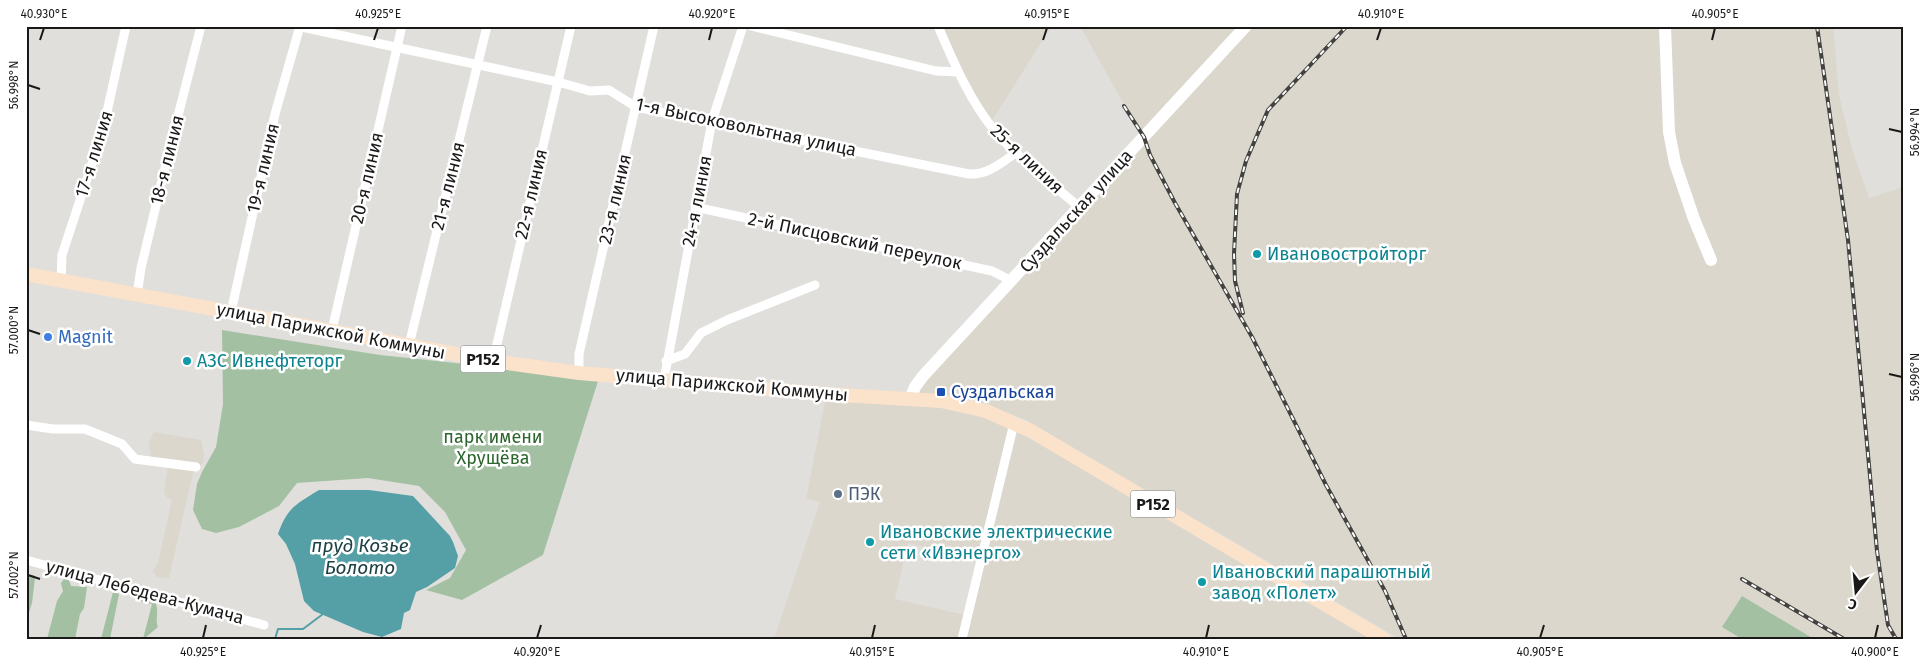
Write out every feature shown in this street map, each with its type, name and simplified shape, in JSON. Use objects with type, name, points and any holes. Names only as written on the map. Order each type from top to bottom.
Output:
[{"type":"main road","name":"Суздальская улица","points":[[910,399],[915,387],[923,376],[1246,26]]},
{"type":"main road","points":[[1665,26],[1669,132],[1674,163],[1711,260]]},
{"type":"main road","name":"улица Парижской Коммуны","points":[[26,274],[493,361],[579,373],[962,404],[986,411],[1014,423],[1384,639]]},
{"type":"street","name":"17-я линия","points":[[61,281],[62,255],[103,130],[126,26]]},
{"type":"street","name":"18-я линия","points":[[137,295],[141,268],[165,165],[201,26]]},
{"type":"street","name":"1-я Высоковольтная улица","points":[[299,26],[478,64],[590,91],[610,90],[636,107],[969,174],[979,175],[990,170],[1016,152]]},
{"type":"street","name":"19-я линия","points":[[231,312],[275,114],[299,26]]},
{"type":"street","name":"20-я линия","points":[[332,330],[402,26]]},
{"type":"street","name":"21-я линия","points":[[409,345],[487,26]]},
{"type":"street","name":"22-я линия","points":[[493,361],[571,26]]},
{"type":"street","name":"23-я линия","points":[[579,373],[579,354],[654,26]]},
{"type":"street","name":"24-я линия","points":[[664,380],[712,121],[743,26]]},
{"type":"street","points":[[751,26],[936,71],[958,72]]},
{"type":"street","name":"25-я линия","points":[[938,26],[958,72],[980,112],[995,131],[1016,152],[1080,208]]},
{"type":"street","name":"2-й Писцовский переулок","points":[[696,207],[992,271],[1012,281]]},
{"type":"street","points":[[666,361],[685,354],[701,333],[727,320],[814,285]]},
{"type":"street","points":[[962,639],[1014,423]]},
{"type":"street","points":[[26,424],[53,429],[85,429],[122,444],[134,459],[196,467]]},
{"type":"street","name":"улица Лебедева-Кумача","points":[[26,560],[264,625]]},
{"type":"shaded area","points":[[934,26],[1052,26],[989,125],[977,114],[955,76]]},
{"type":"shaded area","points":[[1080,26],[1237,26],[1140,133]]},
{"type":"shaded area","points":[[1243,26],[1833,26],[1839,95],[1852,149],[1869,198],[1903,187],[1903,639],[1400,639],[1026,420],[999,410],[920,393],[918,391]]},
{"type":"shaded area","points":[[826,397],[957,408],[1011,425],[978,560],[908,543],[895,599],[965,615],[960,639],[774,639],[820,502],[806,499]]},
{"type":"shaded area","points":[[1018,429],[1380,639],[966,639]]},
{"type":"shaded area","points":[[154,432],[201,440],[204,455],[203,463],[199,466],[151,458],[149,443]]},
{"type":"shaded area","points":[[168,465],[194,468],[169,578],[157,577],[153,571],[158,563],[172,500],[167,498],[164,492]]},
{"type":"green space","name":"парк имени Хрущёва","points":[[222,330],[380,355],[599,378],[543,555],[462,600],[426,590],[450,578],[466,550],[445,512],[419,486],[368,478],[297,483],[279,506],[239,527],[216,533],[202,529],[193,510],[197,484],[216,447],[223,404]]},
{"type":"green space","points":[[28,575],[34,575],[35,578],[32,603],[26,622],[26,578]]},
{"type":"green space","points":[[64,579],[69,580],[71,586],[87,587],[84,608],[80,614],[75,639],[47,639],[57,601],[63,591],[61,583]]},
{"type":"green space","points":[[113,592],[119,594],[110,639],[101,639]]},
{"type":"green space","points":[[138,592],[155,602],[157,609],[158,627],[146,637],[147,639],[143,639],[152,604],[136,600]]},
{"type":"green space","points":[[1742,596],[1814,639],[1742,639],[1722,627]]},
{"type":"water","name":"пруд Козье Болото","points":[[319,490],[369,490],[413,496],[450,536],[458,556],[455,568],[427,587],[416,592],[410,610],[404,613],[401,629],[382,637],[363,632],[314,611],[304,601],[295,564],[286,544],[278,534],[289,512],[304,499]]},
{"type":"waterway","points":[[275,639],[278,629],[303,629],[323,614]]},
{"type":"railway","points":[[1243,313],[1235,281],[1234,254],[1237,194],[1246,161],[1268,110],[1347,26]]},
{"type":"railway","points":[[1817,26],[1848,240],[1877,551],[1888,625],[1896,639]]},
{"type":"railway","points":[[1124,106],[1144,137],[1150,155],[1175,203],[1252,337],[1326,485],[1385,591],[1406,639]]},
{"type":"railway","points":[[1742,579],[1844,639]]},
{"type":"place","name":"Ивановостройторг","points":[[1257,254]]},
{"type":"place","name":"Magnit","points":[[48,337]]},
{"type":"place","name":"АЗС Ивнефтеторг","points":[[187,361]]},
{"type":"place","name":"Суздальская","points":[[941,392]]},
{"type":"place","name":"ПЭК","points":[[838,494]]},
{"type":"place","name":"Ивановские электрические сети «Ивэнерго»","points":[[870,542]]},
{"type":"place","name":"Ивановский парашютный завод «Полет»","points":[[1202,582]]}]
